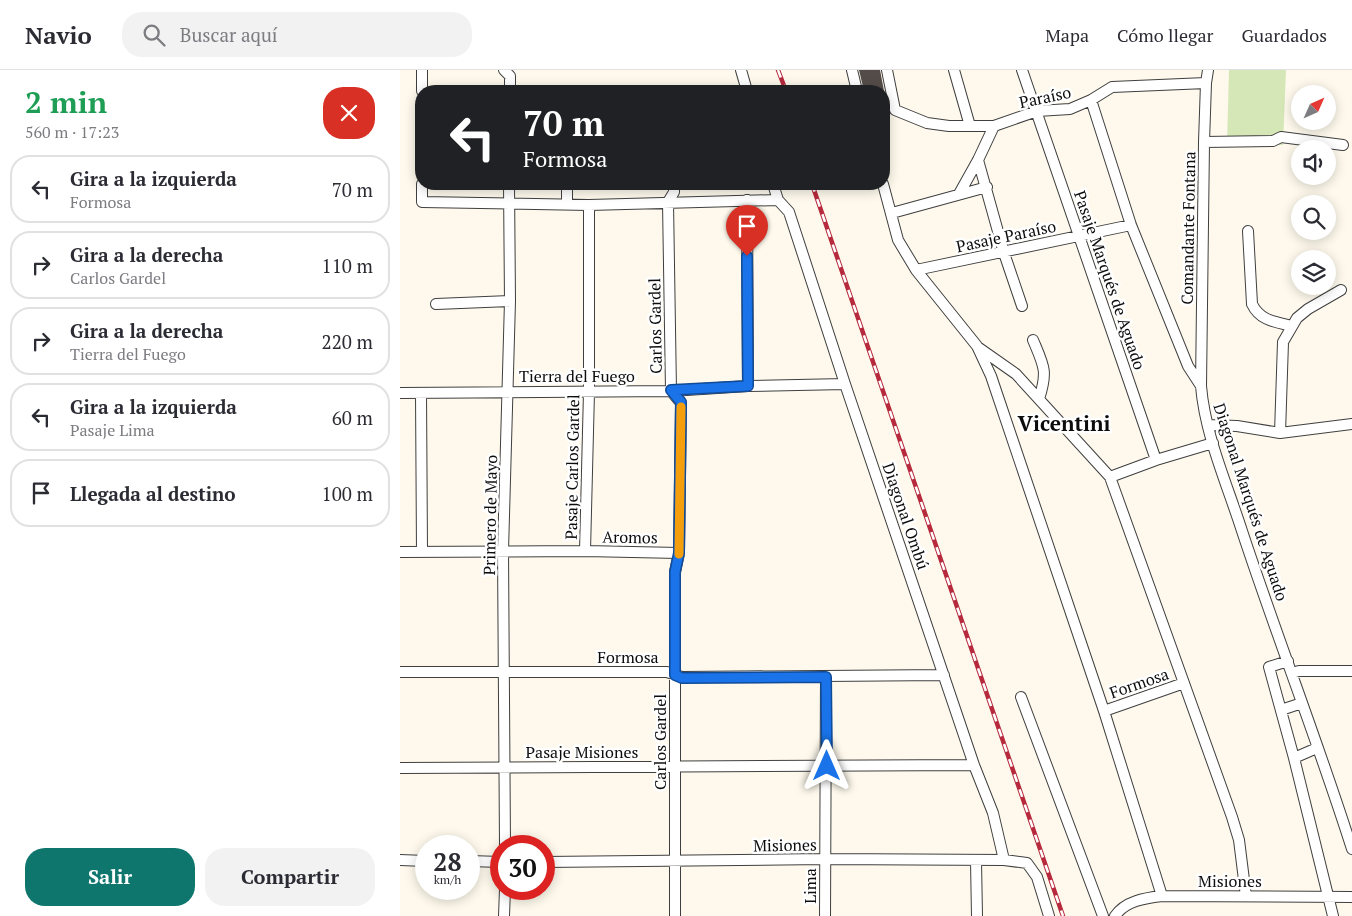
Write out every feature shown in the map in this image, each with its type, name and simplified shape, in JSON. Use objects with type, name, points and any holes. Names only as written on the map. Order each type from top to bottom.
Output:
[{"type":"street","points":[[422,70],[422,85]]},
{"type":"street","points":[[504,70],[510,76],[510,85]]},
{"type":"street","points":[[741,70],[745,85]]},
{"type":"street","points":[[852,70],[856,85]]},
{"type":"street","points":[[887,70],[895,110],[890,111]]},
{"type":"street","points":[[954,70],[970,126]]},
{"type":"street","points":[[1022,70],[1037,111]]},
{"type":"street","name":"Comandante Fontana","points":[[1201,386],[1204,142],[1208,70]]},
{"type":"street","name":"Paraíso","points":[[895,110],[927,123],[949,126],[994,126],[1037,111],[1070,109],[1091,100],[1112,87],[1206,83]]},
{"type":"street","name":"Diagonal Marqués de Aguado","points":[[1091,100],[1131,225],[1188,366],[1201,386],[1202,401],[1213,443],[1317,748],[1350,836],[1352,849]]},
{"type":"street","name":"Pasaje Marqués de Aguado","points":[[1037,111],[1078,236],[1156,460]]},
{"type":"street","points":[[959,194],[994,126]]},
{"type":"street","points":[[1204,142],[1273,141],[1281,137],[1343,145]]},
{"type":"street","points":[[978,160],[1004,253],[1022,306]]},
{"type":"street","points":[[892,213],[987,187]]},
{"type":"street","points":[[422,190],[422,202],[509,202],[589,205],[778,200]]},
{"type":"street","name":"Primero de Mayo","points":[[505,835],[503,551],[510,301],[510,190]]},
{"type":"street","points":[[567,190],[567,204]]},
{"type":"street","name":"Carlos Gardel","points":[[674,190],[668,202],[671,390],[681,402],[679,553],[675,572],[675,916]]},
{"type":"street","name":"Diagonal Ombú","points":[[775,190],[778,200],[788,212],[974,765],[994,812],[1004,860]]},
{"type":"street","points":[[884,190],[898,240],[916,270],[978,346],[1016,374],[1110,477],[1239,840],[1246,896]]},
{"type":"street","points":[[747,200],[748,386]]},
{"type":"street","name":"Pasaje Carlos Gardel","points":[[585,551],[589,392],[589,205]]},
{"type":"street","name":"Pasaje Paraíso","points":[[916,270],[1131,225]]},
{"type":"street","points":[[1248,231],[1252,304],[1264,319],[1292,326]]},
{"type":"street","points":[[1280,433],[1283,342],[1297,318],[1308,308],[1341,290]]},
{"type":"street","points":[[436,304],[510,301]]},
{"type":"street","points":[[1033,340],[1045,366],[1045,381],[1039,399]]},
{"type":"street","points":[[978,346],[991,376],[1104,711],[1162,896]]},
{"type":"street","name":"Tierra del Fuego","points":[[400,393],[589,392],[845,384]]},
{"type":"street","points":[[420,393],[422,552]]},
{"type":"street","points":[[1208,425],[1237,426],[1280,433],[1352,424]]},
{"type":"street","points":[[1110,477],[1156,460],[1213,443]]},
{"type":"street","name":"Aromos","points":[[400,552],[585,551],[679,553]]},
{"type":"street","points":[[1288,661],[1269,667],[1294,758],[1333,916]]},
{"type":"street","points":[[1292,673],[1299,671],[1352,670]]},
{"type":"street","name":"Formosa","points":[[400,672],[667,672],[682,678],[944,675]]},
{"type":"street","name":"Lima","points":[[825,916],[826,677]]},
{"type":"street","name":"Formosa","points":[[1104,711],[1184,683]]},
{"type":"street","points":[[1021,697],[1104,916]]},
{"type":"street","points":[[1281,710],[1302,703]]},
{"type":"street","points":[[1294,758],[1317,748]]},
{"type":"street","name":"Pasaje Misiones","points":[[400,768],[974,765]]},
{"type":"street","name":"Misiones","points":[[555,862],[825,859],[1004,860],[1027,863],[1037,877],[1049,916]]},
{"type":"street","points":[[400,860],[415,861]]},
{"type":"street","points":[[976,861],[977,916]]},
{"type":"street","name":"Misiones","points":[[1115,916],[1119,910],[1140,899],[1162,896],[1352,897]]},
{"type":"street","points":[[504,916],[505,900]]},
{"type":"green space","points":[[1229,70],[1286,70],[1283,145],[1227,145]]},
{"type":"building","points":[[859,70],[880,70],[883,85],[863,85]]},
{"type":"railway","points":[[778,70],[784,85]]},
{"type":"railway","points":[[814,190],[1063,916]]},
{"type":"slow traffic","points":[[679,554],[681,407]]},
{"type":"district","name":"Vicentini","points":[[1064,424]]},
{"type":"route","points":[[747,256],[748,386],[671,390],[681,402],[679,553],[675,572],[675,675],[682,678],[826,677],[827,766]]}]
